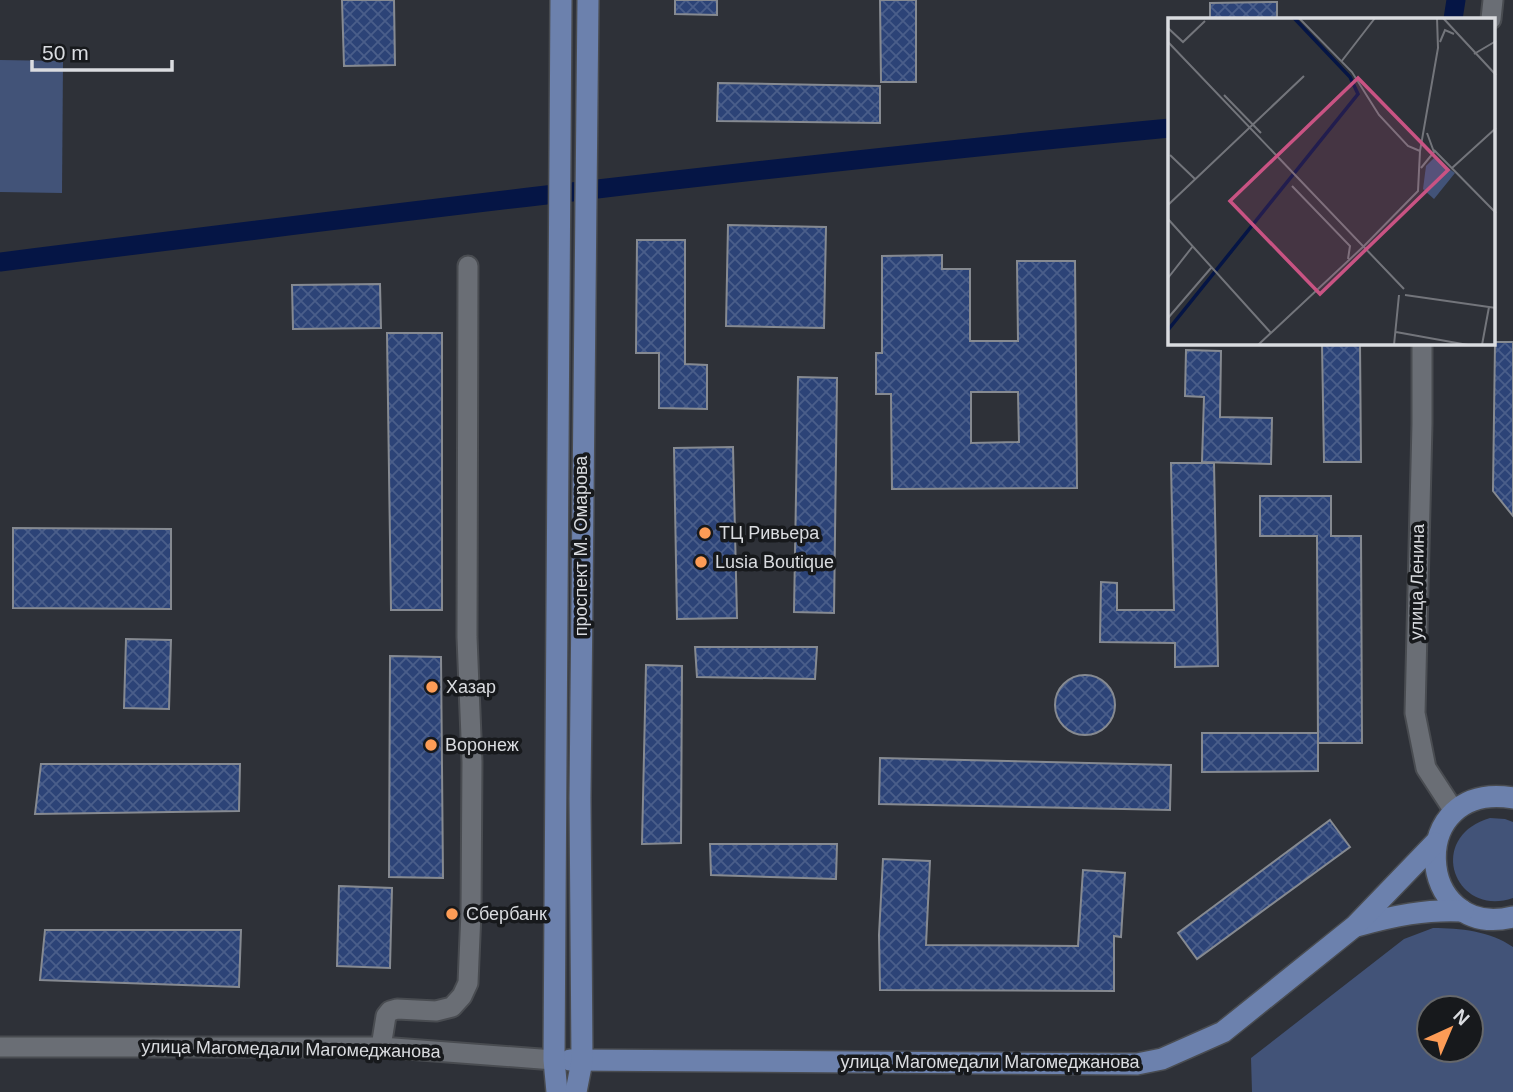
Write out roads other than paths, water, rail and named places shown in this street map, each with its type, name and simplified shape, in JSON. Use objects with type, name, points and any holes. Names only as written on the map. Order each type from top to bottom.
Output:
[{"type":"main road","name":"проспект М. Омарова","points":[[557,1092],[554,1060],[561,0]]},
{"type":"main road","name":"проспект М. Омарова","points":[[576,1092],[582,1061],[580,798],[587,0]]},
{"type":"main road","points":[[1454,811],[1474,799],[1509,795]]},
{"type":"main road","name":"улица Магомедали Магомеджанова","points":[[582,1061],[1137,1064],[1162,1059],[1223,1032],[1355,926],[1435,843],[1443,825],[1454,811]]},
{"type":"main road","points":[[1435,843],[1434,863],[1438,882],[1448,898],[1464,911]]},
{"type":"main road","name":"улица Магомедали Магомеджанова","points":[[1355,926],[1402,913],[1435,910],[1464,911],[1482,918],[1509,922]]},
{"type":"main road","name":"улица Магомедали Магомеджановa","points":[[554,1060],[582,1061]]},
{"type":"street","points":[[1491,18],[1493,0]]},
{"type":"street","points":[[381,1047],[386,1016],[390,1012],[397,1009],[436,1011],[452,1007],[463,996],[468,983],[472,775],[467,637],[468,265]]},
{"type":"street","name":"улица Ленина","points":[[1422,345],[1415,713],[1426,768],[1454,811]]},
{"type":"street","name":"улица Магомедали Магомеджановa","points":[[0,1047],[381,1047],[554,1060]]},
{"type":"waterway","points":[[1453,18],[1456,0]]},
{"type":"waterway","points":[[0,262],[731,174],[1168,128]]},
{"type":"place","name":"ТЦ Ривьера","points":[[705,533]]},
{"type":"place","name":"Lusia Boutique","points":[[701,562]]},
{"type":"place","name":"Хазар","points":[[432,687]]},
{"type":"place","name":"Воронеж","points":[[431,745]]},
{"type":"place","name":"Сбербанк","points":[[452,914]]}]
